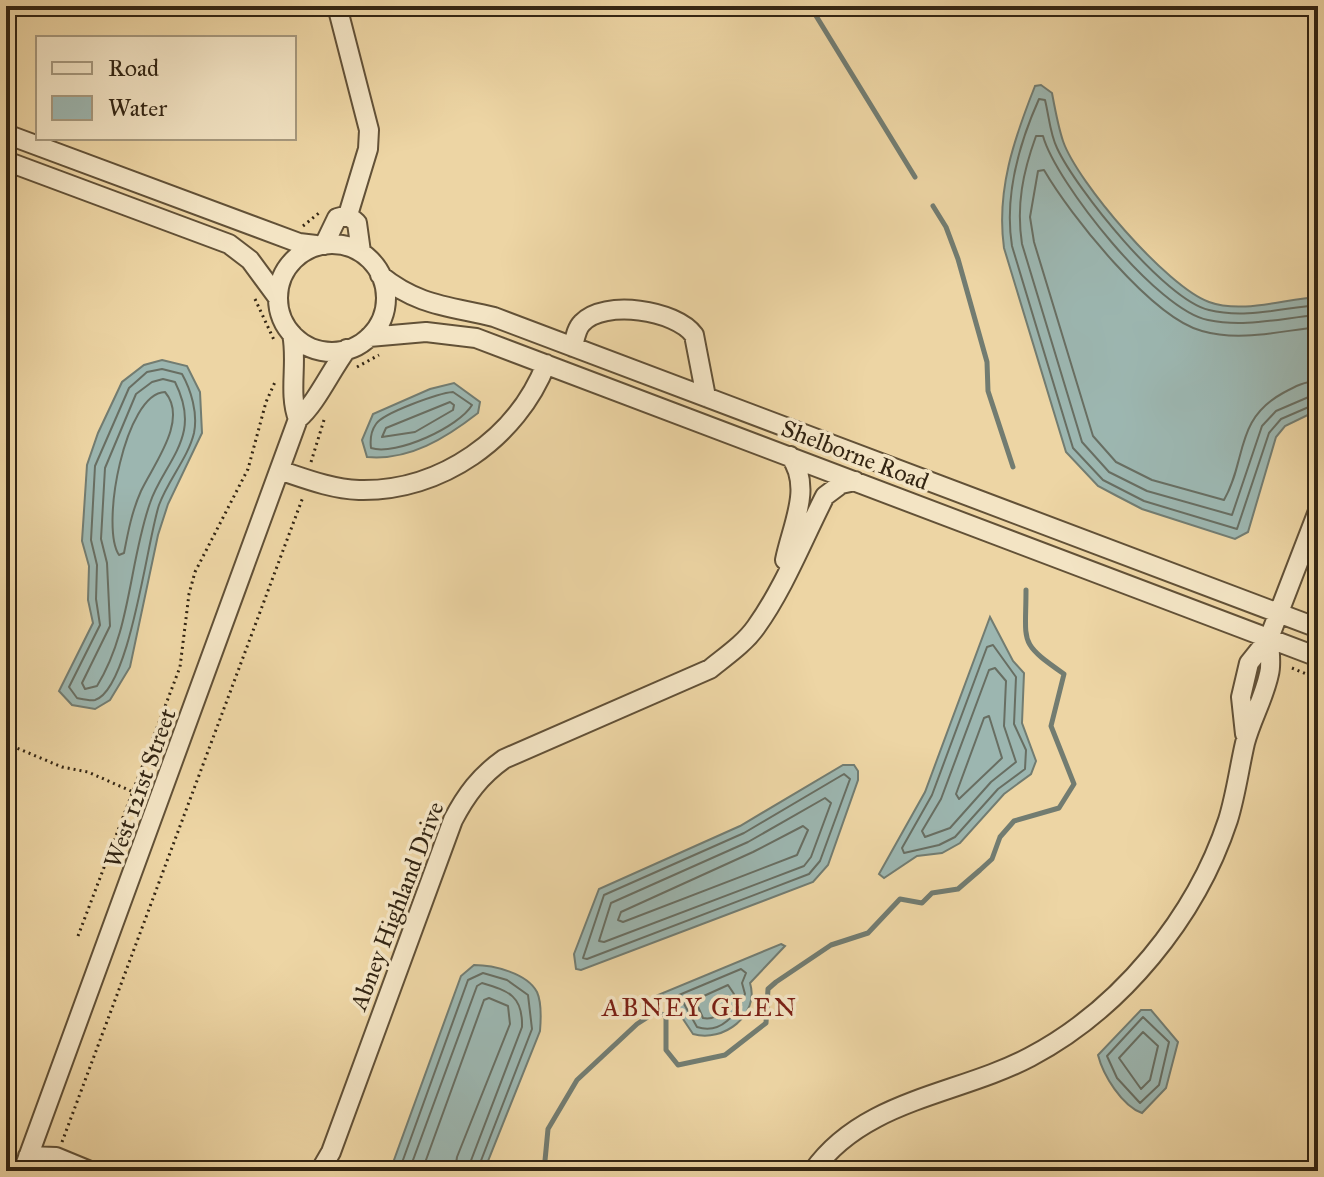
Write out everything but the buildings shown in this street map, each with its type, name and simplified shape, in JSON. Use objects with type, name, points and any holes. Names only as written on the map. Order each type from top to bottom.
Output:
[{"type":"street","points":[[337,6],[369,130],[368,149],[348,215]]},
{"type":"street","points":[[6,134],[299,243],[348,246],[361,252],[380,275],[386,298],[384,310],[369,337],[347,349],[314,348],[284,339],[284,322],[278,298],[250,260],[229,244],[6,161]]},
{"type":"street","points":[[278,298],[287,268],[320,245],[337,218],[348,215]]},
{"type":"street","points":[[348,215],[357,223],[361,252]]},
{"type":"street","name":"Shelborne Road","points":[[380,275],[402,292],[427,304],[494,317],[706,397],[1274,625],[1318,657]]},
{"type":"street","points":[[573,347],[583,322],[593,315],[632,310],[668,317],[694,335],[706,397]]},
{"type":"street","name":"Shelborne Road","points":[[369,337],[426,332],[457,334],[546,364],[855,481],[1274,625],[1318,628]]},
{"type":"street","name":"West 121st Street","points":[[284,339],[297,358],[292,404],[298,419]]},
{"type":"street","name":"West 121st Street","points":[[26,1164],[282,471],[298,419],[310,409],[320,387],[347,349]]},
{"type":"street","points":[[282,471],[360,490],[406,484],[443,472],[507,428],[529,401],[546,364]]},
{"type":"street","name":"Abney Highland Drive","points":[[779,586],[802,495],[800,469],[790,456]]},
{"type":"street","name":"Abney Highland Drive","points":[[320,1171],[331,1152],[453,820],[465,797],[488,771],[504,759],[710,669],[755,628],[825,496],[841,484],[855,481]]},
{"type":"street","points":[[813,1171],[845,1139],[880,1115],[1033,1056],[1129,981],[1176,924],[1198,890],[1227,822],[1246,741],[1270,673],[1274,625],[1318,511]]},
{"type":"street","points":[[26,1164],[56,1157],[90,1171]]},
{"type":"street","points":[[26,1164],[41,1171]]},
{"type":"path","points":[[297,227],[305,226],[323,207]]},
{"type":"path","points":[[252,288],[284,339]]},
{"type":"path","points":[[354,368],[386,351]]},
{"type":"path","points":[[78,936],[180,667],[189,594],[195,572],[248,469],[266,402],[277,378]]},
{"type":"path","points":[[64,1136],[302,502],[325,416]]},
{"type":"path","points":[[1296,670],[1318,679]]},
{"type":"path","points":[[12,746],[62,767],[88,772],[133,792]]},
{"type":"water","points":[[1041,85],[1052,93],[1063,141],[1086,181],[1126,231],[1170,276],[1209,302],[1235,307],[1318,297],[1318,410],[1285,426],[1276,437],[1248,532],[1235,539],[1142,509],[1098,486],[1066,452],[1004,248],[1002,227],[1005,186],[1014,146],[1035,86]]},
{"type":"water","points":[[162,360],[187,366],[200,392],[202,433],[168,504],[158,535],[130,667],[110,700],[95,709],[72,705],[59,691],[93,623],[88,600],[89,566],[82,541],[87,465],[122,382],[144,365]]},
{"type":"water","points":[[454,383],[480,402],[478,413],[426,446],[398,455],[367,457],[362,440],[373,414],[430,389]]},
{"type":"water","points":[[990,617],[1013,661],[1024,673],[1022,723],[1036,761],[1031,774],[1004,794],[960,843],[942,853],[917,856],[884,878],[879,874],[925,792]]},
{"type":"water","points":[[843,765],[854,765],[858,780],[828,865],[813,882],[581,970],[576,969],[574,954],[599,889],[740,826]]},
{"type":"water","points":[[781,944],[785,946],[750,983],[750,1006],[744,1016],[727,1030],[704,1036],[693,1034],[677,1010],[658,995]]},
{"type":"water","points":[[474,965],[500,969],[526,980],[537,992],[541,1011],[540,1031],[484,1171],[390,1171],[461,976]]},
{"type":"water","points":[[1141,1010],[1151,1010],[1178,1042],[1166,1088],[1142,1113],[1127,1104],[1114,1089],[1098,1055]]},
{"type":"waterway","points":[[810,6],[915,177]]},
{"type":"waterway","points":[[933,206],[946,227],[958,259],[987,362],[988,391],[1013,467]]},
{"type":"waterway","points":[[544,1171],[548,1129],[577,1080],[637,1024],[654,1013],[666,1015],[666,1050],[678,1065],[725,1055],[766,1023],[768,989],[776,982],[831,945],[868,933],[900,899],[922,903],[932,893],[958,889],[992,859],[1000,837],[1014,821],[1059,808],[1074,784],[1051,726],[1064,674],[1039,655],[1028,640],[1026,590]]},
{"type":"district","name":"ABNEY GLEN","points":[[700,1007]]}]
